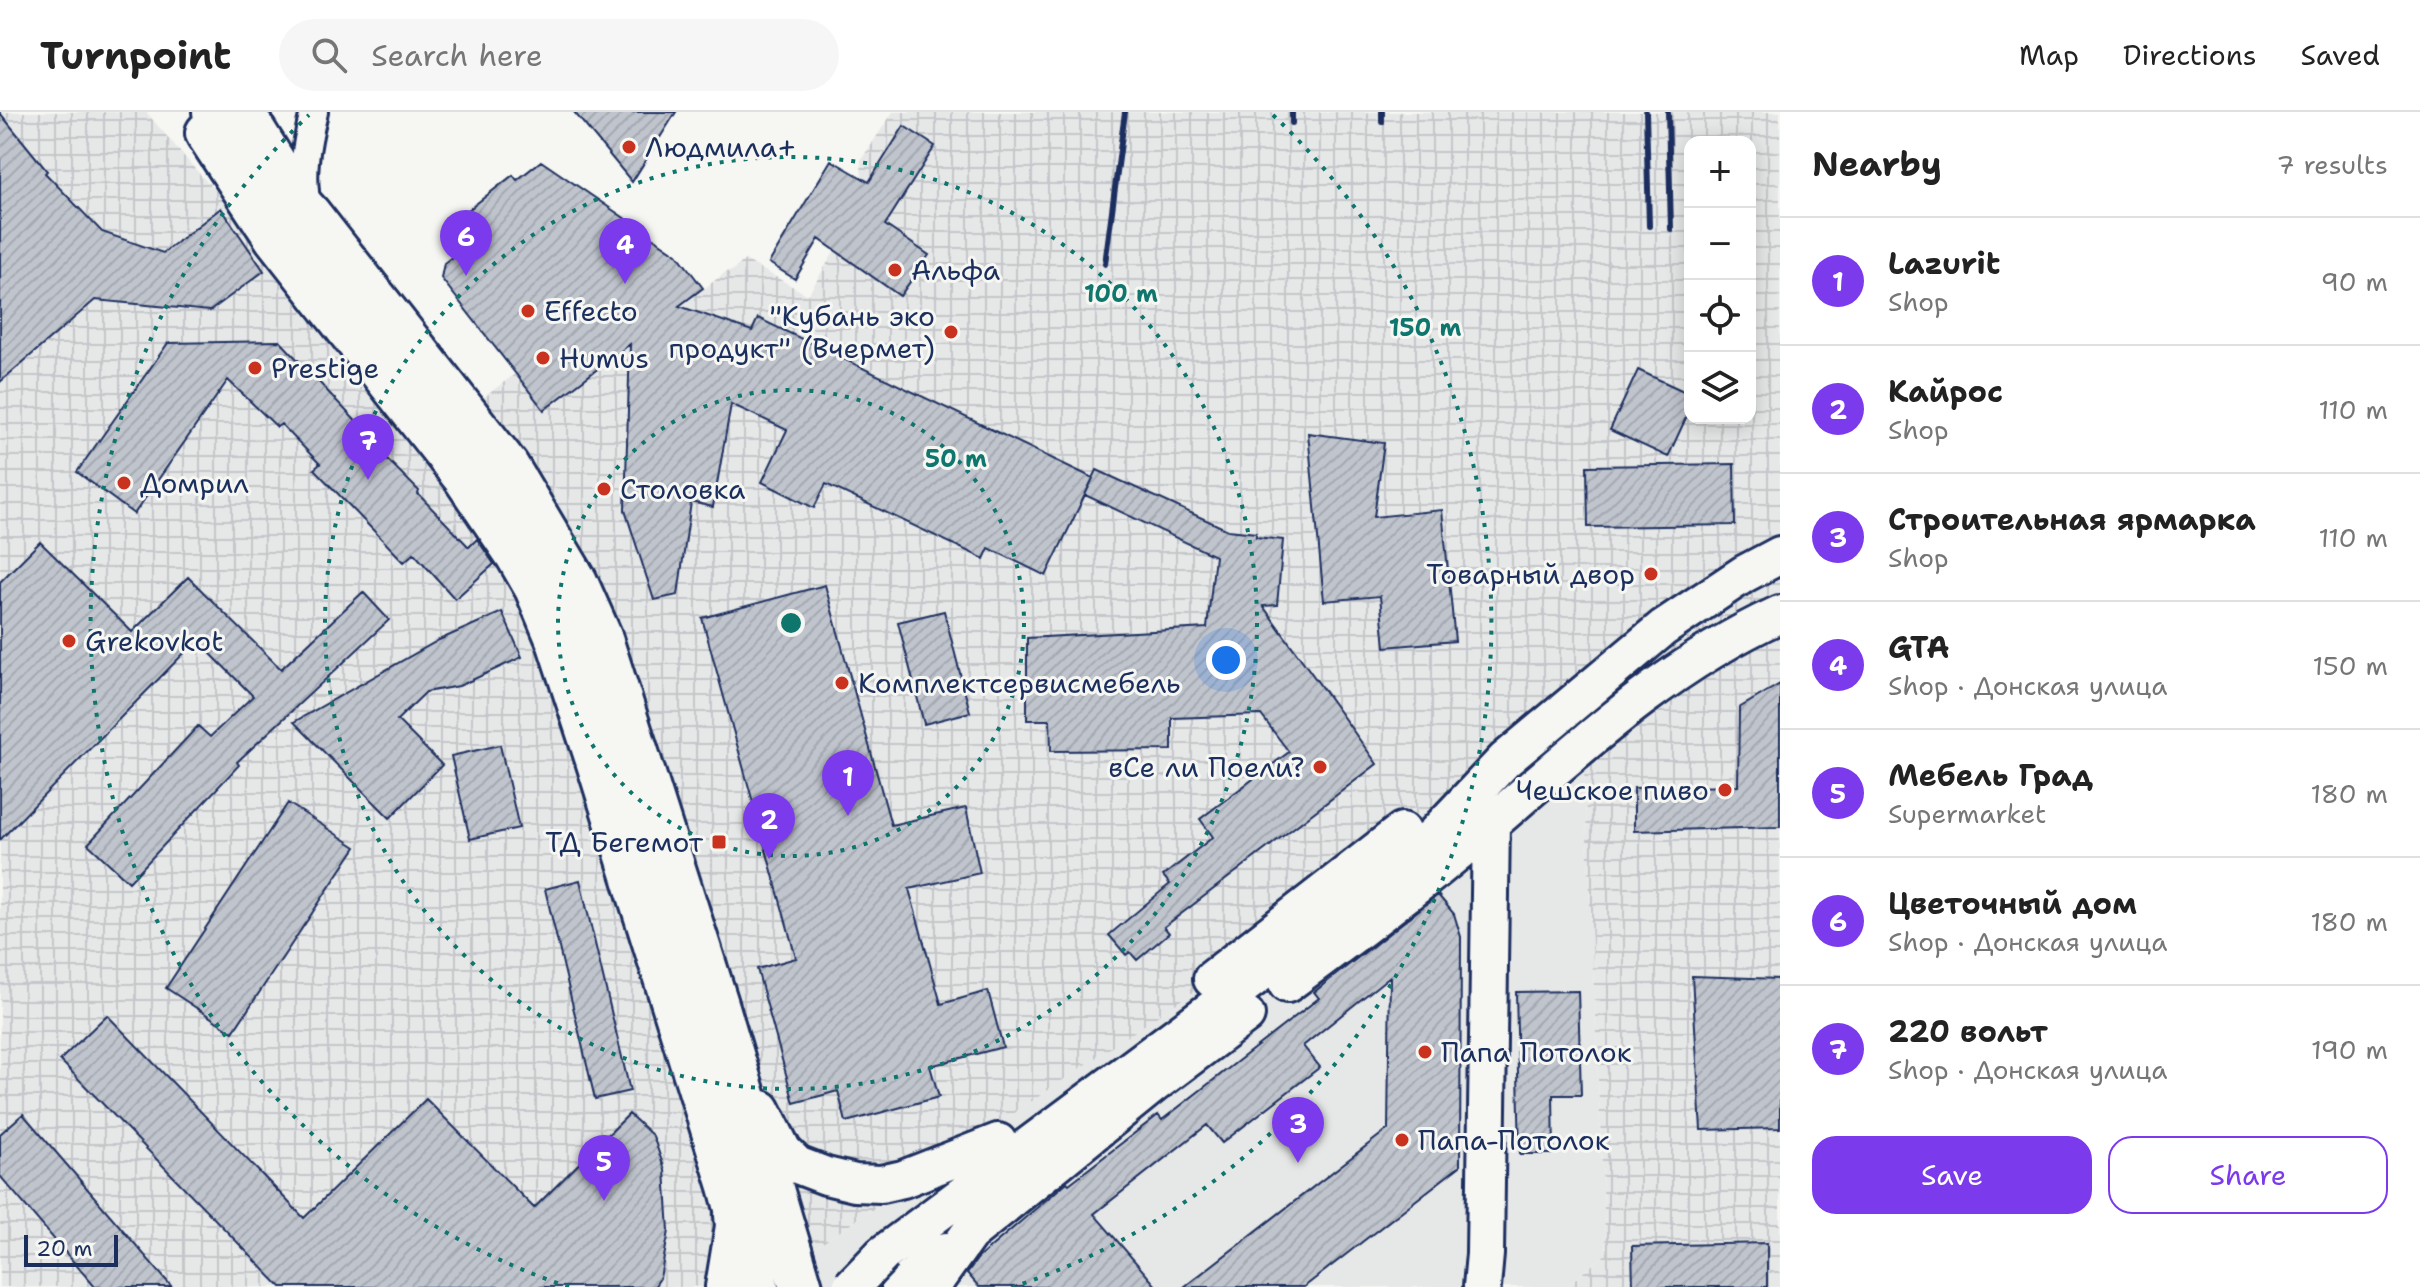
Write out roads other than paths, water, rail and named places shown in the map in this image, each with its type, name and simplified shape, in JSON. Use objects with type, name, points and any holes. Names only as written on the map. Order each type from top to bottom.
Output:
[{"type":"main road","points":[[193,112],[276,238],[465,478],[536,588],[558,641],[730,1186],[757,1287]]},
{"type":"main road","points":[[214,112],[309,214],[507,466],[576,582],[600,636],[717,1004],[801,1287]]},
{"type":"main road","points":[[246,112],[309,214]]},
{"type":"main road","points":[[871,1287],[858,1273],[856,1257],[860,1248],[1418,818],[1505,760],[1663,628],[1744,574],[1780,555]]},
{"type":"main road","points":[[900,1287],[1154,1084],[1349,939],[1465,846],[1567,756],[1666,678],[1780,614]]},
{"type":"main road","points":[[851,1287],[883,1254],[1333,919],[1434,835],[1505,760]]},
{"type":"main road","points":[[1482,1287],[1491,822]]},
{"type":"main road","points":[[717,1004],[771,1131],[783,1151],[797,1165],[855,1183],[881,1184],[903,1179],[998,1142]]},
{"type":"main road","points":[[724,1287],[734,1226],[730,1186]]},
{"type":"main road","points":[[931,1287],[969,1234]]},
{"type":"street","points":[[309,214],[304,192],[304,170],[314,112]]},
{"type":"railway","points":[[1105,264],[1125,112]]},
{"type":"railway","points":[[1292,112],[1292,123]]},
{"type":"railway","points":[[1382,112],[1382,122]]},
{"type":"railway","points":[[1646,112],[1649,226]]},
{"type":"railway","points":[[1668,112],[1671,229]]},
{"type":"place","name":"Людмила+","points":[[629,147]]},
{"type":"place","name":"Альфа","points":[[895,270]]},
{"type":"place","name":"Цветочный дом","points":[[466,276]]},
{"type":"place","name":"GTA","points":[[625,284]]},
{"type":"place","name":"Effecto","points":[[528,311]]},
{"type":"place","name":"\"Кубань эко продукт\" (Вчермет)","points":[[951,332]]},
{"type":"place","name":"Humus","points":[[543,358]]},
{"type":"place","name":"Prestige","points":[[255,368]]},
{"type":"place","name":"220 вольт","points":[[368,480]]},
{"type":"place","name":"Домрил","points":[[124,483]]},
{"type":"place","name":"Столовка","points":[[604,489]]},
{"type":"place","name":"Товарный двор","points":[[1651,574]]},
{"type":"place","name":"Grekovkot","points":[[69,641]]},
{"type":"place","name":"Комплектсервисмебель","points":[[842,683]]},
{"type":"place","name":"вСе ли Поели?","points":[[1320,767]]},
{"type":"place","name":"Чешское пиво","points":[[1725,790]]},
{"type":"place","name":"Lazurit","points":[[848,816]]},
{"type":"place","name":"ТД Бегемот","points":[[719,842]]},
{"type":"place","name":"Кайрос","points":[[769,859]]},
{"type":"place","name":"Папа Потолок","points":[[1425,1052]]},
{"type":"place","name":"Папа-Потолок","points":[[1402,1140]]},
{"type":"place","name":"Строительная ярмарка","points":[[1298,1163]]},
{"type":"place","name":"Мебель Град","points":[[604,1201]]}]
